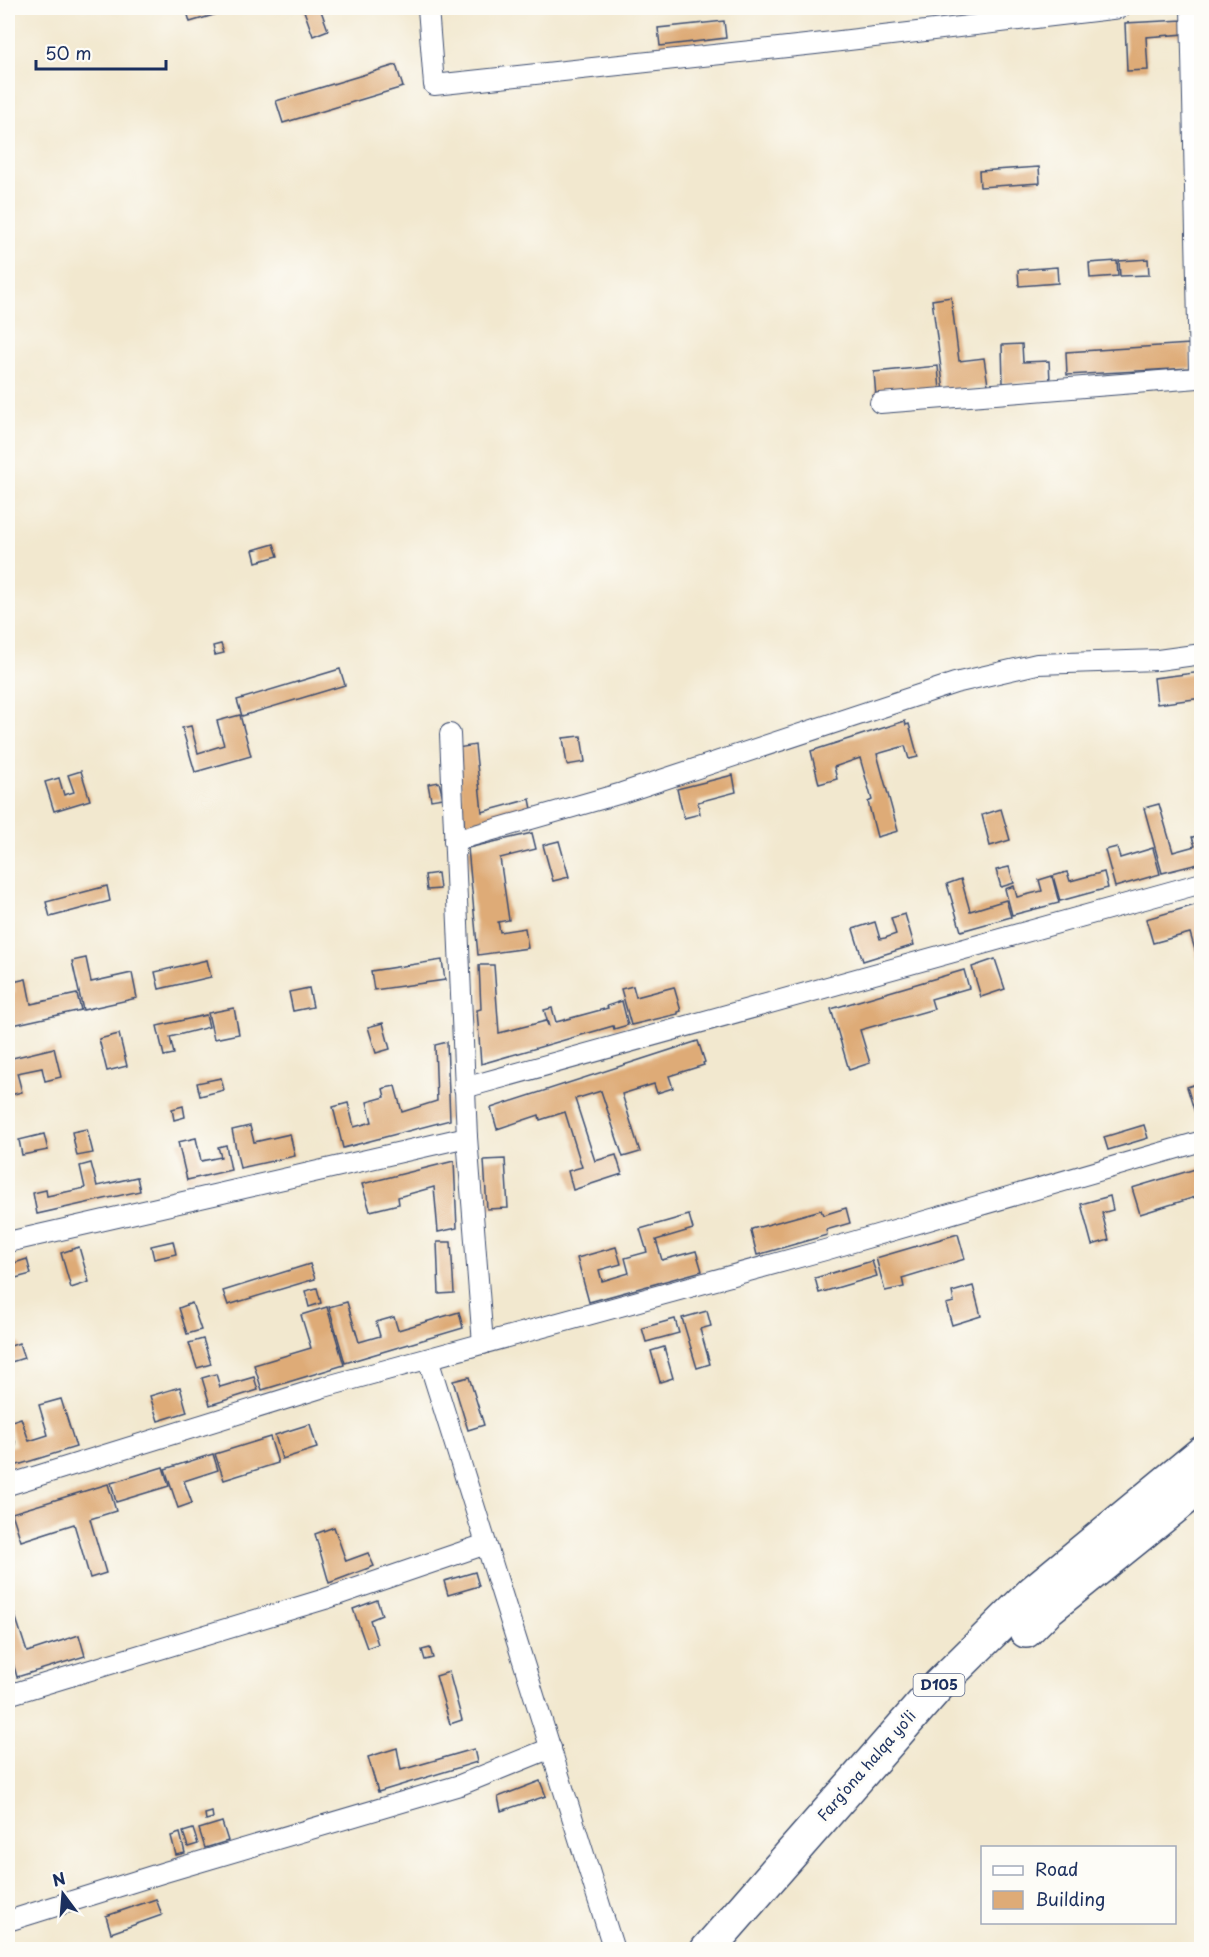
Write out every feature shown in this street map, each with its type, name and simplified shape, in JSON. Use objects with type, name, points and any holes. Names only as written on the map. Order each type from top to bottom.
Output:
[{"type":"highway","name":"Farg‘ona halqa yo‘li","points":[[707,1950],[939,1685],[1033,1592],[1202,1453]]},
{"type":"highway","name":"Farg‘ona halqa yo‘li","points":[[737,1950],[956,1699],[1047,1610],[1202,1485]]},
{"type":"street","points":[[428,8],[434,85],[803,46],[1120,8]]},
{"type":"street","points":[[880,403],[1198,378],[1191,8]]},
{"type":"street","points":[[454,841],[622,794],[955,683],[1038,664],[1158,660],[1202,654]]},
{"type":"street","points":[[450,734],[466,1137],[483,1344]]},
{"type":"street","points":[[464,1088],[1202,883]]},
{"type":"street","points":[[8,1242],[466,1137]]},
{"type":"street","points":[[8,1485],[324,1387],[825,1250],[1202,1141]]},
{"type":"street","points":[[428,1359],[614,1950]]},
{"type":"street","points":[[8,1695],[326,1599],[486,1544]]},
{"type":"street","points":[[8,1921],[460,1785],[551,1748]]},
{"type":"building","points":[[186,8],[237,8],[190,22]]},
{"type":"building","points":[[303,8],[320,8],[328,30],[313,36]]},
{"type":"building","points":[[1184,20],[1185,34],[1146,37],[1148,70],[1127,71],[1125,23]]},
{"type":"building","points":[[724,21],[726,38],[660,46],[658,28]]},
{"type":"building","points":[[396,65],[403,87],[283,123],[276,101]]},
{"type":"building","points":[[1039,167],[1040,183],[980,187],[979,171]]},
{"type":"building","points":[[1148,259],[1149,275],[1120,276],[1119,261]]},
{"type":"building","points":[[1117,261],[1118,276],[1090,278],[1089,263]]},
{"type":"building","points":[[1057,267],[1058,283],[1019,286],[1018,270]]},
{"type":"building","points":[[951,297],[959,361],[984,358],[988,385],[944,391],[932,300]]},
{"type":"building","points":[[1022,344],[1023,362],[1049,361],[1050,381],[1003,383],[1002,345]]},
{"type":"building","points":[[1190,344],[1191,368],[1067,375],[1066,352]]},
{"type":"building","points":[[938,366],[940,391],[876,397],[874,372]]},
{"type":"building","points":[[274,544],[278,556],[256,562],[253,550]]},
{"type":"building","points":[[221,644],[224,653],[215,655],[213,646]]},
{"type":"building","points":[[340,669],[345,685],[242,716],[237,700]]},
{"type":"building","points":[[1202,672],[1202,698],[1157,704],[1154,678]]},
{"type":"building","points":[[240,715],[251,756],[195,772],[182,728],[191,726],[198,753],[224,745],[217,721]]},
{"type":"building","points":[[905,721],[906,725],[909,724],[918,757],[909,759],[905,746],[877,754],[898,831],[877,837],[868,802],[872,800],[860,758],[834,767],[837,779],[819,784],[811,751]]},
{"type":"building","points":[[581,736],[585,762],[567,765],[563,738]]},
{"type":"building","points":[[475,745],[482,812],[530,799],[533,814],[465,831],[457,748]]},
{"type":"building","points":[[81,771],[90,800],[54,811],[45,782],[59,778],[64,795],[74,792],[68,775]]},
{"type":"building","points":[[733,775],[736,792],[698,802],[700,814],[684,818],[677,789]]},
{"type":"building","points":[[439,782],[443,798],[431,800],[428,784]]},
{"type":"building","points":[[1159,804],[1173,852],[1195,846],[1192,837],[1202,835],[1202,863],[1162,873],[1144,808]]},
{"type":"building","points":[[1001,809],[1010,840],[990,846],[982,815]]},
{"type":"building","points":[[532,833],[536,849],[500,858],[509,920],[498,922],[500,932],[525,928],[528,948],[478,955],[468,848]]},
{"type":"building","points":[[559,841],[569,877],[553,881],[543,845]]},
{"type":"building","points":[[1117,847],[1120,858],[1153,848],[1160,874],[1115,887],[1105,850]]},
{"type":"building","points":[[1009,867],[1014,883],[1001,887],[996,870]]},
{"type":"building","points":[[1067,872],[1070,881],[1104,872],[1108,888],[1060,901],[1053,876]]},
{"type":"building","points":[[438,873],[440,889],[427,890],[425,875]]},
{"type":"building","points":[[1052,876],[1059,903],[1012,915],[1005,889],[1014,886],[1017,897],[1042,891],[1039,880]]},
{"type":"building","points":[[961,879],[970,911],[1006,900],[1011,917],[961,931],[947,884]]},
{"type":"building","points":[[107,886],[110,901],[50,917],[46,902]]},
{"type":"building","points":[[1202,903],[1201,970],[1190,933],[1153,943],[1146,919]]},
{"type":"building","points":[[905,914],[914,945],[863,961],[853,929],[875,922],[880,939],[885,938],[896,934],[891,918]]},
{"type":"building","points":[[86,958],[91,982],[132,973],[137,998],[83,1010],[72,961]]},
{"type":"building","points":[[995,959],[1005,989],[981,997],[972,967]]},
{"type":"building","points":[[207,960],[211,977],[159,989],[155,972]]},
{"type":"building","points":[[442,960],[445,980],[374,990],[371,971]]},
{"type":"building","points":[[479,965],[494,965],[499,1033],[546,1021],[549,1027],[544,1010],[552,1008],[556,1022],[608,1008],[607,1006],[622,1001],[628,1025],[614,1029],[613,1026],[481,1064],[477,1010],[481,1009]]},
{"type":"building","points":[[964,970],[969,988],[931,999],[934,1009],[860,1030],[870,1063],[849,1070],[831,1009]]},
{"type":"building","points":[[26,979],[31,1004],[77,994],[81,1010],[8,1026],[8,994],[15,992],[13,982]]},
{"type":"building","points":[[633,986],[636,997],[674,987],[681,1011],[678,1014],[631,1025],[621,989]]},
{"type":"building","points":[[309,988],[313,1007],[293,1011],[289,992]]},
{"type":"building","points":[[234,1008],[239,1034],[214,1039],[208,1013]]},
{"type":"building","points":[[206,1015],[209,1027],[170,1037],[174,1054],[164,1056],[157,1026]]},
{"type":"building","points":[[383,1023],[390,1049],[376,1053],[368,1027]]},
{"type":"building","points":[[119,1034],[127,1066],[107,1071],[99,1039]]},
{"type":"building","points":[[698,1041],[704,1065],[669,1076],[673,1088],[657,1093],[654,1084],[622,1094],[640,1152],[623,1157],[601,1091],[575,1099],[595,1161],[616,1155],[622,1174],[573,1190],[568,1171],[582,1167],[565,1112],[540,1120],[539,1115],[497,1129],[491,1108]]},
{"type":"building","points":[[447,1042],[450,1120],[343,1148],[333,1107],[348,1103],[354,1127],[372,1122],[367,1102],[385,1097],[383,1089],[385,1088],[395,1086],[402,1112],[437,1101],[435,1045]]},
{"type":"building","points":[[54,1048],[61,1077],[45,1081],[42,1068],[17,1073],[22,1092],[10,1095],[8,1059]]},
{"type":"building","points":[[221,1078],[224,1090],[200,1096],[197,1083]]},
{"type":"building","points":[[1202,1082],[1202,1125],[1199,1126],[1187,1087]]},
{"type":"building","points":[[183,1106],[185,1117],[174,1120],[172,1109]]},
{"type":"building","points":[[1144,1125],[1148,1138],[1108,1150],[1104,1137]]},
{"type":"building","points":[[250,1126],[254,1142],[290,1134],[295,1156],[240,1168],[232,1130]]},
{"type":"building","points":[[87,1129],[93,1153],[77,1156],[72,1132]]},
{"type":"building","points":[[44,1134],[48,1150],[22,1155],[19,1140]]},
{"type":"building","points":[[196,1138],[201,1161],[221,1157],[218,1147],[226,1145],[231,1170],[187,1180],[178,1142]]},
{"type":"building","points":[[505,1159],[508,1208],[487,1209],[484,1160]]},
{"type":"building","points":[[454,1161],[457,1228],[438,1232],[434,1187],[398,1197],[399,1204],[370,1211],[362,1184]]},
{"type":"building","points":[[91,1163],[97,1186],[137,1177],[140,1191],[37,1214],[33,1193],[46,1190],[47,1196],[85,1188],[80,1166]]},
{"type":"building","points":[[1202,1167],[1202,1195],[1140,1214],[1132,1188]]},
{"type":"building","points":[[1110,1196],[1113,1210],[1102,1213],[1109,1240],[1092,1245],[1081,1204]]},
{"type":"building","points":[[846,1208],[850,1223],[826,1230],[827,1235],[757,1255],[752,1229],[821,1210],[823,1215]]},
{"type":"building","points":[[689,1215],[693,1229],[656,1240],[662,1260],[696,1251],[702,1271],[589,1302],[577,1258],[616,1247],[621,1264],[599,1270],[602,1281],[629,1273],[625,1258],[647,1252],[640,1229]]},
{"type":"building","points":[[958,1234],[965,1259],[902,1278],[904,1287],[885,1291],[876,1258]]},
{"type":"building","points":[[173,1241],[176,1254],[154,1259],[151,1246]]},
{"type":"building","points":[[437,1242],[451,1242],[454,1293],[439,1294]]},
{"type":"building","points":[[79,1247],[89,1282],[71,1288],[61,1253]]},
{"type":"building","points":[[27,1259],[31,1274],[8,1280],[8,1265]]},
{"type":"building","points":[[872,1261],[877,1276],[819,1293],[815,1278]]},
{"type":"building","points":[[310,1264],[315,1279],[228,1305],[223,1291]]},
{"type":"building","points":[[973,1286],[981,1316],[952,1325],[946,1304],[954,1302],[952,1292]]},
{"type":"building","points":[[317,1288],[321,1303],[309,1307],[305,1291]]},
{"type":"building","points":[[347,1302],[359,1342],[380,1336],[376,1322],[394,1317],[398,1330],[459,1312],[463,1328],[345,1363],[329,1307]]},
{"type":"building","points":[[192,1303],[201,1330],[187,1334],[179,1308]]},
{"type":"building","points":[[327,1307],[344,1365],[262,1390],[254,1365],[311,1348],[301,1315]]},
{"type":"building","points":[[707,1311],[711,1326],[700,1329],[710,1364],[697,1368],[682,1318]]},
{"type":"building","points":[[675,1319],[679,1333],[646,1342],[642,1328]]},
{"type":"building","points":[[203,1339],[211,1364],[197,1368],[189,1343]]},
{"type":"building","points":[[19,1343],[24,1358],[8,1363],[8,1347]]},
{"type":"building","points":[[664,1347],[673,1378],[660,1382],[651,1351]]},
{"type":"building","points":[[216,1374],[220,1387],[254,1377],[258,1390],[210,1405],[202,1378]]},
{"type":"building","points":[[469,1377],[484,1425],[468,1430],[453,1381]]},
{"type":"building","points":[[180,1387],[187,1412],[158,1421],[150,1396]]},
{"type":"building","points":[[61,1399],[76,1447],[8,1468],[8,1448],[16,1445],[9,1422],[21,1418],[29,1441],[48,1435],[39,1405]]},
{"type":"building","points":[[310,1424],[317,1448],[282,1459],[275,1435]]},
{"type":"building","points":[[270,1437],[278,1463],[224,1480],[215,1454]]},
{"type":"building","points":[[213,1454],[218,1470],[184,1481],[192,1503],[178,1508],[165,1469]]},
{"type":"building","points":[[163,1467],[169,1486],[116,1502],[111,1483]]},
{"type":"building","points":[[108,1484],[116,1511],[90,1519],[106,1573],[90,1578],[74,1524],[21,1541],[12,1513]]},
{"type":"building","points":[[334,1527],[346,1561],[368,1553],[374,1566],[329,1583],[315,1534]]},
{"type":"building","points":[[475,1572],[479,1586],[448,1595],[444,1581]]},
{"type":"building","points":[[377,1600],[382,1615],[370,1620],[378,1644],[367,1648],[353,1609]]},
{"type":"building","points":[[13,1609],[27,1652],[79,1635],[85,1656],[17,1677],[8,1646],[8,1611]]},
{"type":"building","points":[[430,1648],[433,1658],[425,1660],[422,1650]]},
{"type":"building","points":[[449,1672],[462,1720],[450,1724],[436,1676]]},
{"type":"building","points":[[397,1748],[401,1770],[474,1749],[477,1762],[378,1792],[368,1757]]},
{"type":"building","points":[[540,1781],[546,1796],[501,1811],[498,1797]]},
{"type":"building","points":[[212,1812],[213,1818],[206,1820],[205,1814]]},
{"type":"building","points":[[222,1822],[228,1841],[205,1848],[199,1829]]},
{"type":"building","points":[[193,1829],[198,1844],[188,1847],[183,1832]]},
{"type":"building","points":[[180,1833],[185,1853],[176,1855],[171,1836]]},
{"type":"building","points":[[156,1899],[162,1915],[111,1933],[106,1916]]}]
